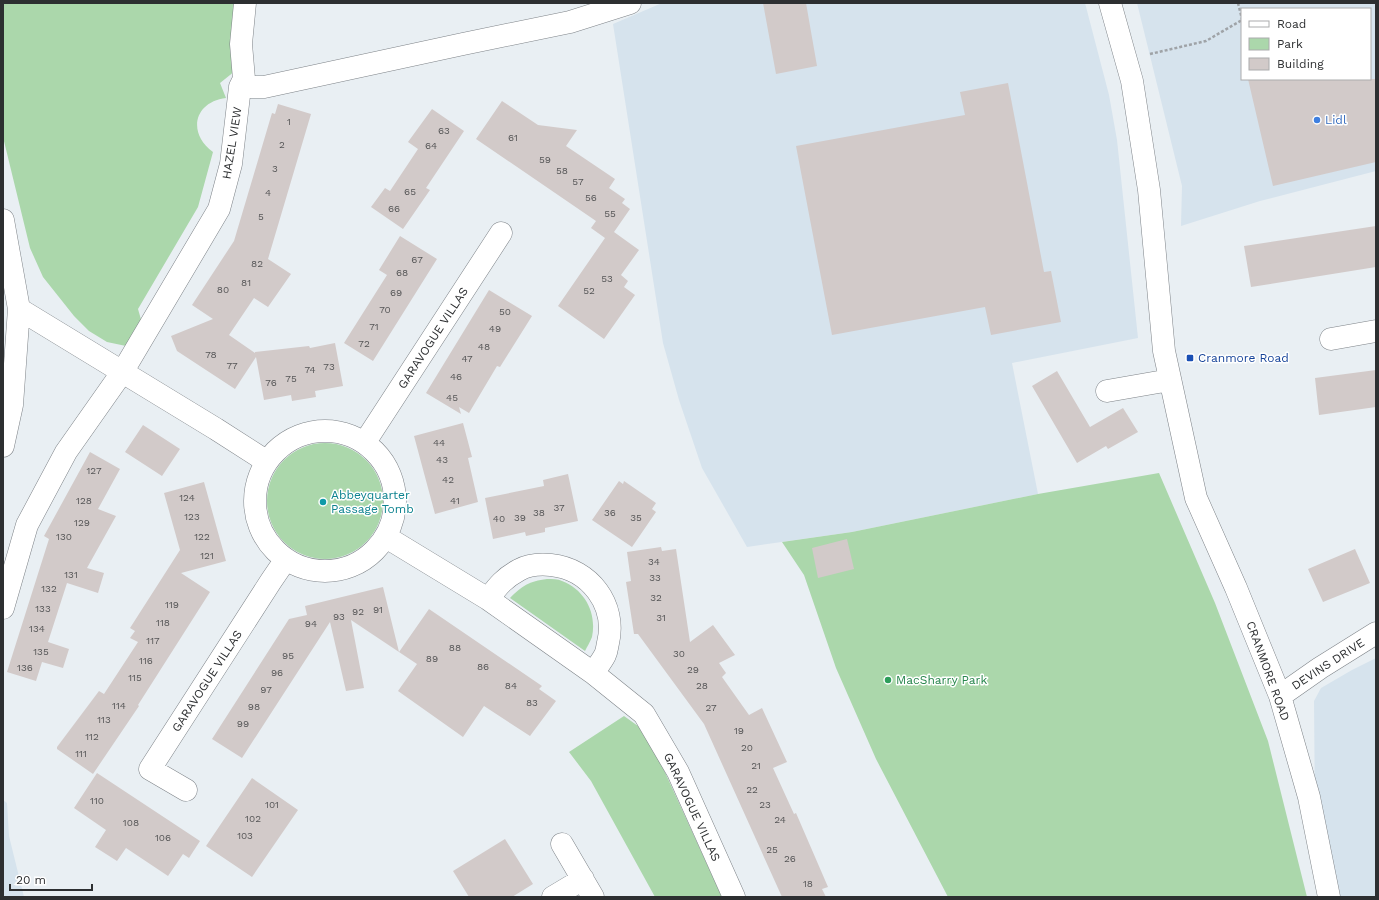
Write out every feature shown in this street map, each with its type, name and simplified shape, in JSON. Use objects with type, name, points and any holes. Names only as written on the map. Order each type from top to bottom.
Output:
[{"type":"street","name":"HAZEL VIEW","points":[[123,371],[219,209],[230,164],[240,93],[244,79],[241,44],[245,3]]},
{"type":"street","points":[[240,93],[570,22],[630,3]]},
{"type":"street","name":"CRANMORE ROAD","points":[[1110,3],[1132,81],[1149,190],[1164,351],[1196,498],[1236,588],[1280,696],[1308,797],[1329,897]]},
{"type":"street","points":[[3,220],[19,309],[12,405],[3,446]]},
{"type":"street","name":"GARAVOGUE VILLAS","points":[[365,442],[501,233]]},
{"type":"street","points":[[19,309],[123,371],[266,461]]},
{"type":"street","points":[[1331,339],[1376,331]]},
{"type":"street","points":[[3,608],[27,526],[66,452],[123,371]]},
{"type":"street","points":[[1107,391],[1170,380]]},
{"type":"street","points":[[312,431],[336,431],[365,442],[386,465],[395,488],[395,512],[386,537],[370,556],[348,568],[319,572],[290,562],[264,537],[254,511],[255,487],[266,461],[288,440],[312,431]]},
{"type":"street","name":"GARAVOGUE VILLAS","points":[[386,537],[488,599],[593,673],[644,714],[678,772],[734,897]]},
{"type":"street","name":"GARAVOGUE VILLAS","points":[[186,790],[150,769],[286,559]]},
{"type":"street","points":[[488,599],[501,582],[520,569],[541,564],[563,566],[583,576],[598,591],[608,611],[610,633],[605,654],[593,673]]},
{"type":"street","name":"DEVINS DRIVE","points":[[1280,696],[1320,668],[1376,633]]},
{"type":"street","points":[[553,897],[588,888],[562,844]]},
{"type":"path","points":[[1238,3],[1241,15]]},
{"type":"path","points":[[1126,60],[1206,41],[1241,20]]},
{"type":"shaded area","points":[[662,3],[1085,3],[1109,95],[1117,140],[1138,338],[1012,363],[1038,494],[852,532],[747,547],[702,468],[679,400],[663,343],[613,24]]},
{"type":"shaded area","points":[[1137,3],[1376,3],[1376,171],[1260,201],[1181,226],[1182,186]]},
{"type":"shaded area","points":[[1376,658],[1376,897],[1330,897],[1315,815],[1314,701],[1321,688]]},
{"type":"shaded area","points":[[3,800],[7,803],[9,836],[24,897],[3,897]]},
{"type":"green space","points":[[3,3],[236,3],[235,71],[220,83],[226,98],[207,105],[201,112],[198,119],[197,128],[200,136],[213,152],[198,207],[138,309],[142,323],[126,346],[107,342],[89,331],[74,316],[43,277],[30,248],[3,137]]},
{"type":"green space","points":[[325,443],[347,447],[366,460],[379,479],[383,501],[379,523],[366,542],[347,555],[325,559],[303,555],[284,542],[271,523],[267,501],[271,479],[284,460],[303,447]]},
{"type":"green space","points":[[1159,473],[1215,603],[1268,741],[1307,897],[948,897],[876,759],[836,668],[804,575],[782,542],[852,532],[1038,494]]},
{"type":"green space","points":[[547,579],[559,580],[570,585],[583,596],[588,603],[593,619],[593,628],[592,637],[585,651],[510,598],[526,585],[535,581]]},
{"type":"green space","points":[[624,716],[638,726],[658,757],[722,897],[655,897],[591,781],[569,752]]},
{"type":"building","points":[[763,3],[806,3],[817,66],[776,74]]},
{"type":"building","name":"Lidl","points":[[1376,79],[1376,162],[1273,186],[1248,80]]},
{"type":"building","points":[[1008,83],[1044,272],[1051,271],[1061,322],[991,335],[985,307],[832,335],[796,146],[965,115],[960,92]]},
{"type":"building","points":[[502,101],[538,125],[577,130],[566,146],[615,179],[609,188],[625,199],[622,203],[630,209],[614,232],[639,250],[621,275],[628,281],[624,287],[635,295],[604,339],[558,306],[605,238],[591,228],[596,221],[476,139]]},
{"type":"building","points":[[278,104],[311,114],[268,259],[291,274],[268,307],[254,298],[229,335],[255,353],[309,346],[310,348],[335,343],[343,386],[315,391],[316,397],[292,401],[291,395],[264,400],[256,357],[235,389],[177,351],[171,336],[213,319],[192,305],[234,241],[272,113],[275,114]]},
{"type":"building","points":[[432,109],[464,131],[426,188],[430,190],[403,229],[371,207],[385,188],[390,191],[418,149],[408,142]]},
{"type":"building","points":[[1376,226],[1376,267],[1251,287],[1244,246]]},
{"type":"building","points":[[400,236],[437,259],[373,361],[344,343],[387,275],[379,270]]},
{"type":"building","points":[[489,290],[532,316],[500,367],[497,366],[469,413],[459,407],[461,414],[426,393]]},
{"type":"building","points":[[1376,370],[1376,407],[1319,415],[1315,378]]},
{"type":"building","points":[[1057,371],[1090,427],[1123,408],[1138,432],[1108,449],[1106,446],[1077,463],[1032,386]]},
{"type":"building","points":[[463,423],[472,457],[468,458],[478,502],[435,514],[414,436]]},
{"type":"building","points":[[143,425],[180,449],[162,476],[125,452]]},
{"type":"building","points":[[90,452],[120,469],[98,509],[116,516],[87,568],[104,573],[98,593],[67,583],[48,642],[69,649],[63,668],[42,662],[36,681],[7,672],[49,539],[44,536]]},
{"type":"building","points":[[568,474],[578,521],[545,528],[545,532],[526,536],[525,532],[493,539],[485,498],[544,486],[543,480]]},
{"type":"building","points":[[619,481],[623,484],[624,481],[656,503],[652,509],[656,512],[632,547],[592,520]]},
{"type":"building","points":[[204,482],[226,561],[181,573],[210,592],[138,705],[139,706],[93,774],[57,749],[57,747],[99,691],[104,694],[138,642],[130,638],[135,631],[130,628],[180,550],[164,493]]},
{"type":"building","points":[[847,539],[854,569],[818,578],[812,548]]},
{"type":"building","points":[[661,547],[662,551],[676,549],[690,642],[713,625],[735,655],[719,663],[726,673],[722,677],[749,715],[762,708],[787,762],[773,768],[794,814],[796,813],[828,887],[822,889],[826,897],[782,897],[704,724],[638,634],[634,634],[626,582],[631,581],[627,552]]},
{"type":"building","points":[[1355,549],[1370,583],[1323,602],[1308,569]]},
{"type":"building","points":[[383,587],[399,652],[351,620],[364,688],[346,691],[330,622],[242,758],[212,739],[289,619],[307,615],[305,606]]},
{"type":"building","points":[[429,609],[542,686],[539,689],[556,701],[530,736],[484,706],[463,737],[398,691],[417,664],[399,652]]},
{"type":"building","points":[[97,773],[200,841],[189,858],[183,854],[168,876],[126,848],[117,861],[95,847],[106,830],[74,808]]},
{"type":"building","points":[[252,778],[298,810],[252,877],[206,846]]},
{"type":"building","points":[[505,839],[533,884],[512,897],[469,897],[453,871]]},
{"type":"place","name":"Lidl","points":[[1317,120]]},
{"type":"place","name":"Cranmore Road","points":[[1190,358]]},
{"type":"place","name":"Abbeyquarter Passage Tomb","points":[[323,502]]},
{"type":"place","name":"MacSharry Park","points":[[888,680]]}]
